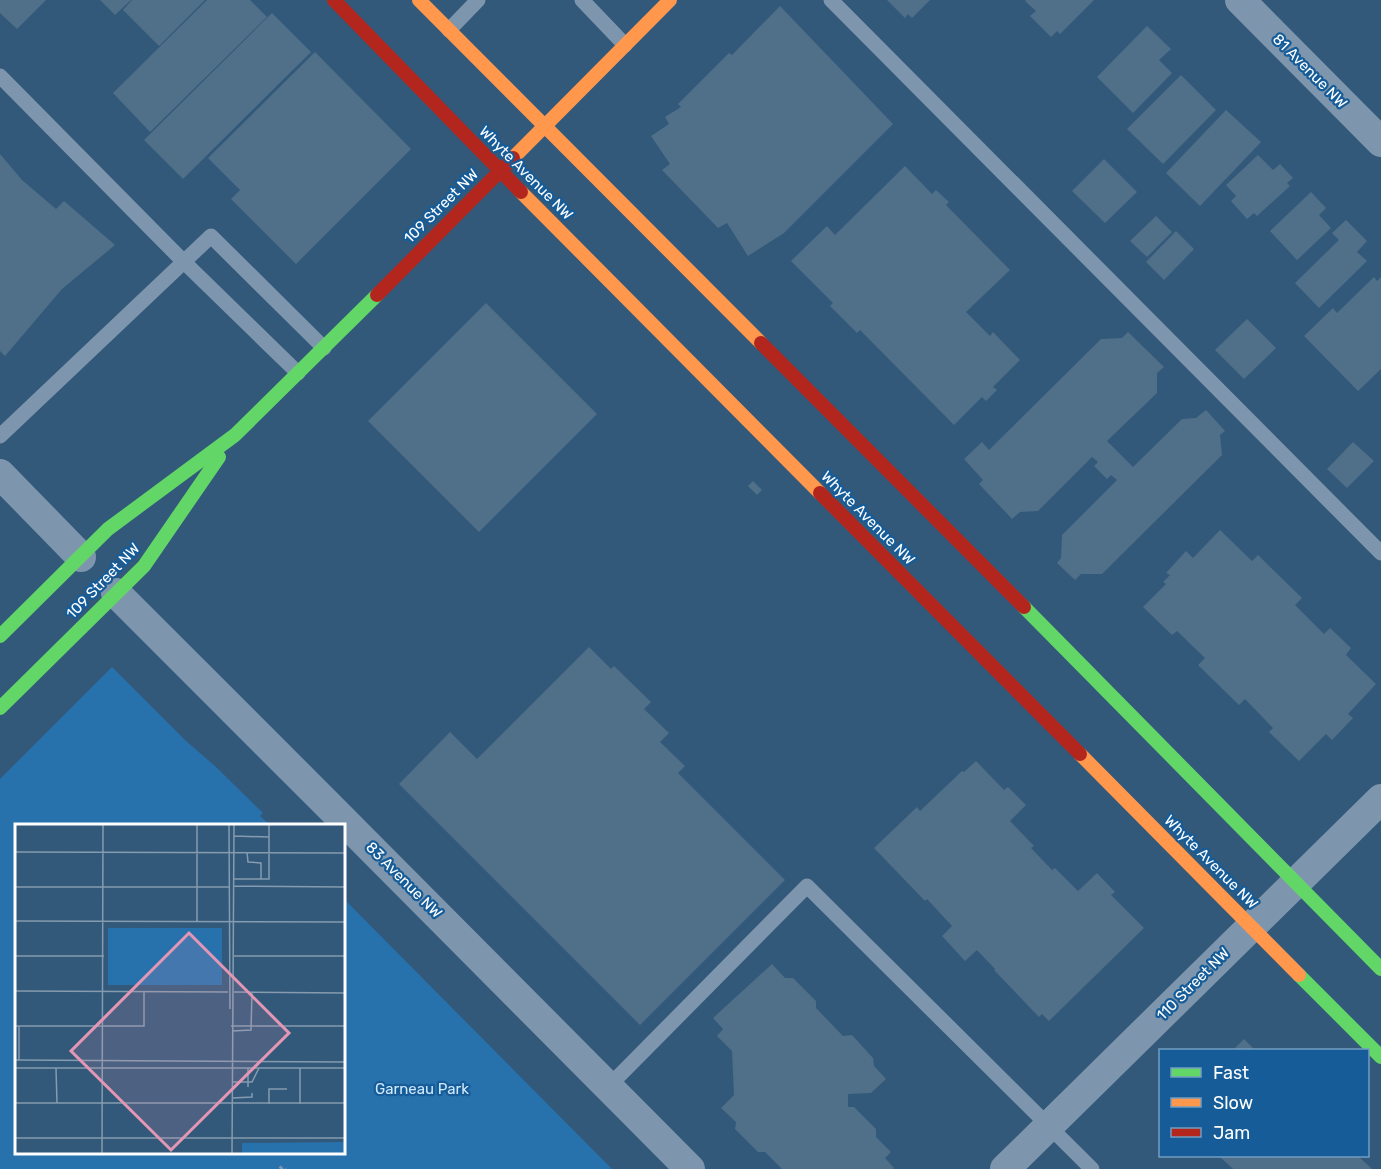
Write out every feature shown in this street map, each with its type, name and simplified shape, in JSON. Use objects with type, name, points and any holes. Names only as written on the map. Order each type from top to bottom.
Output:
[{"type":"main road","name":"Whyte Avenue NW","points":[[334,0],[500,171],[1381,1056]]},
{"type":"main road","points":[[419,0],[847,428],[1381,969]]},
{"type":"main road","name":"109 Street NW","points":[[0,636],[108,529],[235,435],[670,0]]},
{"type":"main road","name":"109 Street NW","points":[[0,708],[144,566],[235,435]]},
{"type":"street","name":"81 Avenue NW","points":[[1240,0],[1381,142]]},
{"type":"street","points":[[0,474],[81,557]]},
{"type":"street","name":"83 Avenue NW","points":[[116,593],[690,1169]]},
{"type":"street","name":"110 Street NW","points":[[1005,1169],[1381,799]]},
{"type":"lane","points":[[449,30],[478,0]]},
{"type":"lane","points":[[582,0],[625,45]]},
{"type":"lane","points":[[831,0],[1381,553]]},
{"type":"lane","points":[[0,76],[184,262],[298,373]]},
{"type":"lane","points":[[0,436],[211,236],[324,348]]},
{"type":"lane","points":[[609,1086],[807,886],[1092,1169]]},
{"type":"path","points":[[280,1169],[283,1166],[285,1169]]},
{"type":"green space","name":"Garneau Park","points":[[112,667],[263,813],[260,816],[269,824],[15,824],[15,1154],[345,1154],[345,900],[612,1169],[0,1169],[0,779]]},
{"type":"building","points":[[0,0],[46,0],[17,29],[0,13]]},
{"type":"building","points":[[100,0],[131,0],[115,15]]},
{"type":"building","points":[[132,0],[205,0],[159,46],[123,10]]},
{"type":"building","points":[[207,0],[250,0],[267,17],[150,132],[113,93]]},
{"type":"building","points":[[887,0],[930,0],[912,18],[908,14],[905,18]]},
{"type":"building","points":[[1026,0],[1094,0],[1060,34],[1057,31],[1051,37],[1030,16],[1036,11]]},
{"type":"building","points":[[780,6],[893,124],[784,233],[748,256],[727,223],[718,228],[662,170],[670,164],[651,136],[669,124],[665,117],[681,107],[678,104],[729,53],[732,55]]},
{"type":"building","points":[[272,13],[311,52],[183,179],[144,140]]},
{"type":"building","points":[[1147,26],[1171,49],[1159,60],[1172,73],[1133,113],[1097,77]]},
{"type":"building","points":[[315,52],[411,149],[296,264],[231,199],[240,190],[208,158]]},
{"type":"building","points":[[1181,75],[1216,110],[1163,164],[1127,129]]},
{"type":"building","points":[[1226,110],[1261,142],[1200,206],[1166,173]]},
{"type":"building","points":[[0,154],[22,180],[56,209],[64,201],[115,245],[62,289],[5,356],[0,351]]},
{"type":"building","points":[[1258,155],[1273,170],[1280,164],[1293,178],[1287,183],[1290,186],[1257,216],[1254,213],[1247,219],[1231,201],[1236,196],[1226,185]]},
{"type":"building","points":[[1104,159],[1137,192],[1105,223],[1072,191]]},
{"type":"building","points":[[905,166],[932,194],[936,190],[949,202],[946,205],[1010,270],[966,312],[990,336],[993,332],[1020,360],[993,387],[997,390],[986,401],[982,397],[954,425],[860,330],[857,333],[830,306],[833,303],[791,261],[827,226],[835,235]]},
{"type":"building","points":[[1311,192],[1326,208],[1319,215],[1331,228],[1297,260],[1270,231]]},
{"type":"building","points":[[1156,216],[1172,232],[1147,257],[1130,241]]},
{"type":"building","points":[[1346,220],[1367,241],[1357,252],[1367,261],[1319,308],[1295,283],[1339,240],[1332,233]]},
{"type":"building","points":[[1176,231],[1194,249],[1164,280],[1146,262]]},
{"type":"building","points":[[1374,277],[1377,281],[1381,277],[1381,369],[1358,391],[1304,336],[1333,308],[1337,313]]},
{"type":"building","points":[[486,303],[597,414],[479,532],[368,421]]},
{"type":"building","points":[[1247,319],[1276,348],[1244,379],[1215,350]]},
{"type":"building","points":[[1128,332],[1164,367],[1157,373],[1157,393],[1107,441],[1133,467],[1182,419],[1196,418],[1206,410],[1225,431],[1220,435],[1222,455],[1102,574],[1081,574],[1075,580],[1057,563],[1061,558],[1062,535],[1117,480],[1111,475],[1107,479],[1094,466],[1098,462],[1092,457],[1038,511],[1020,512],[1012,519],[979,484],[983,480],[964,459],[982,442],[989,450],[1101,339],[1122,338]]},
{"type":"building","points":[[1353,442],[1374,461],[1347,488],[1327,469]]},
{"type":"building","points":[[753,481],[762,490],[757,495],[748,486]]},
{"type":"building","points":[[1220,530],[1252,561],[1258,555],[1302,598],[1295,605],[1324,634],[1330,628],[1351,648],[1346,655],[1376,684],[1348,714],[1353,718],[1332,740],[1326,734],[1299,761],[1269,732],[1273,728],[1245,699],[1239,705],[1198,665],[1205,658],[1177,631],[1172,635],[1143,607],[1166,584],[1163,582],[1170,575],[1166,573],[1186,551],[1193,558]]},
{"type":"building","points":[[589,647],[611,669],[614,666],[651,702],[644,709],[669,733],[660,742],[685,766],[678,773],[785,880],[640,1025],[399,784],[450,732],[477,759]]},
{"type":"building","points":[[976,761],[1004,790],[1008,787],[1026,805],[1010,821],[1034,846],[1031,848],[1052,870],[1055,868],[1078,891],[1097,873],[1115,892],[1111,895],[1144,928],[1049,1021],[1042,1014],[1039,1017],[977,950],[965,961],[942,936],[952,926],[874,848],[917,807],[920,811],[962,771],[964,772]]},
{"type":"building","points":[[772,964],[785,978],[793,978],[816,1001],[816,1008],[843,1036],[852,1035],[873,1058],[874,1066],[886,1079],[871,1093],[848,1094],[848,1107],[854,1107],[876,1129],[876,1137],[891,1152],[885,1158],[893,1169],[782,1169],[765,1152],[758,1152],[735,1129],[736,1122],[721,1108],[734,1095],[732,1051],[717,1036],[723,1029],[713,1018]]},
{"type":"building","points":[[1244,1039],[1254,1049],[1234,1049]]},
{"type":"building","points":[[1220,1157],[1359,1157],[1372,1169],[1233,1169]]},
{"type":"traffic: fast","points":[[0,636],[108,529],[235,435],[377,295]]},
{"type":"traffic: fast","points":[[0,708],[144,566],[219,457]]},
{"type":"traffic: fast","points":[[1024,607],[1381,969]]},
{"type":"traffic: fast","points":[[1299,975],[1381,1057]]},
{"type":"traffic: slow","points":[[419,0],[761,343]]},
{"type":"traffic: slow","points":[[513,158],[670,0]]},
{"type":"traffic: slow","points":[[521,192],[820,493]]},
{"type":"traffic: slow","points":[[1080,754],[1299,975]]},
{"type":"traffic: jam","points":[[334,0],[521,192]]},
{"type":"traffic: jam","points":[[377,295],[513,158]]},
{"type":"traffic: jam","points":[[761,343],[1024,607]]},
{"type":"traffic: jam","points":[[820,493],[1080,754]]}]
